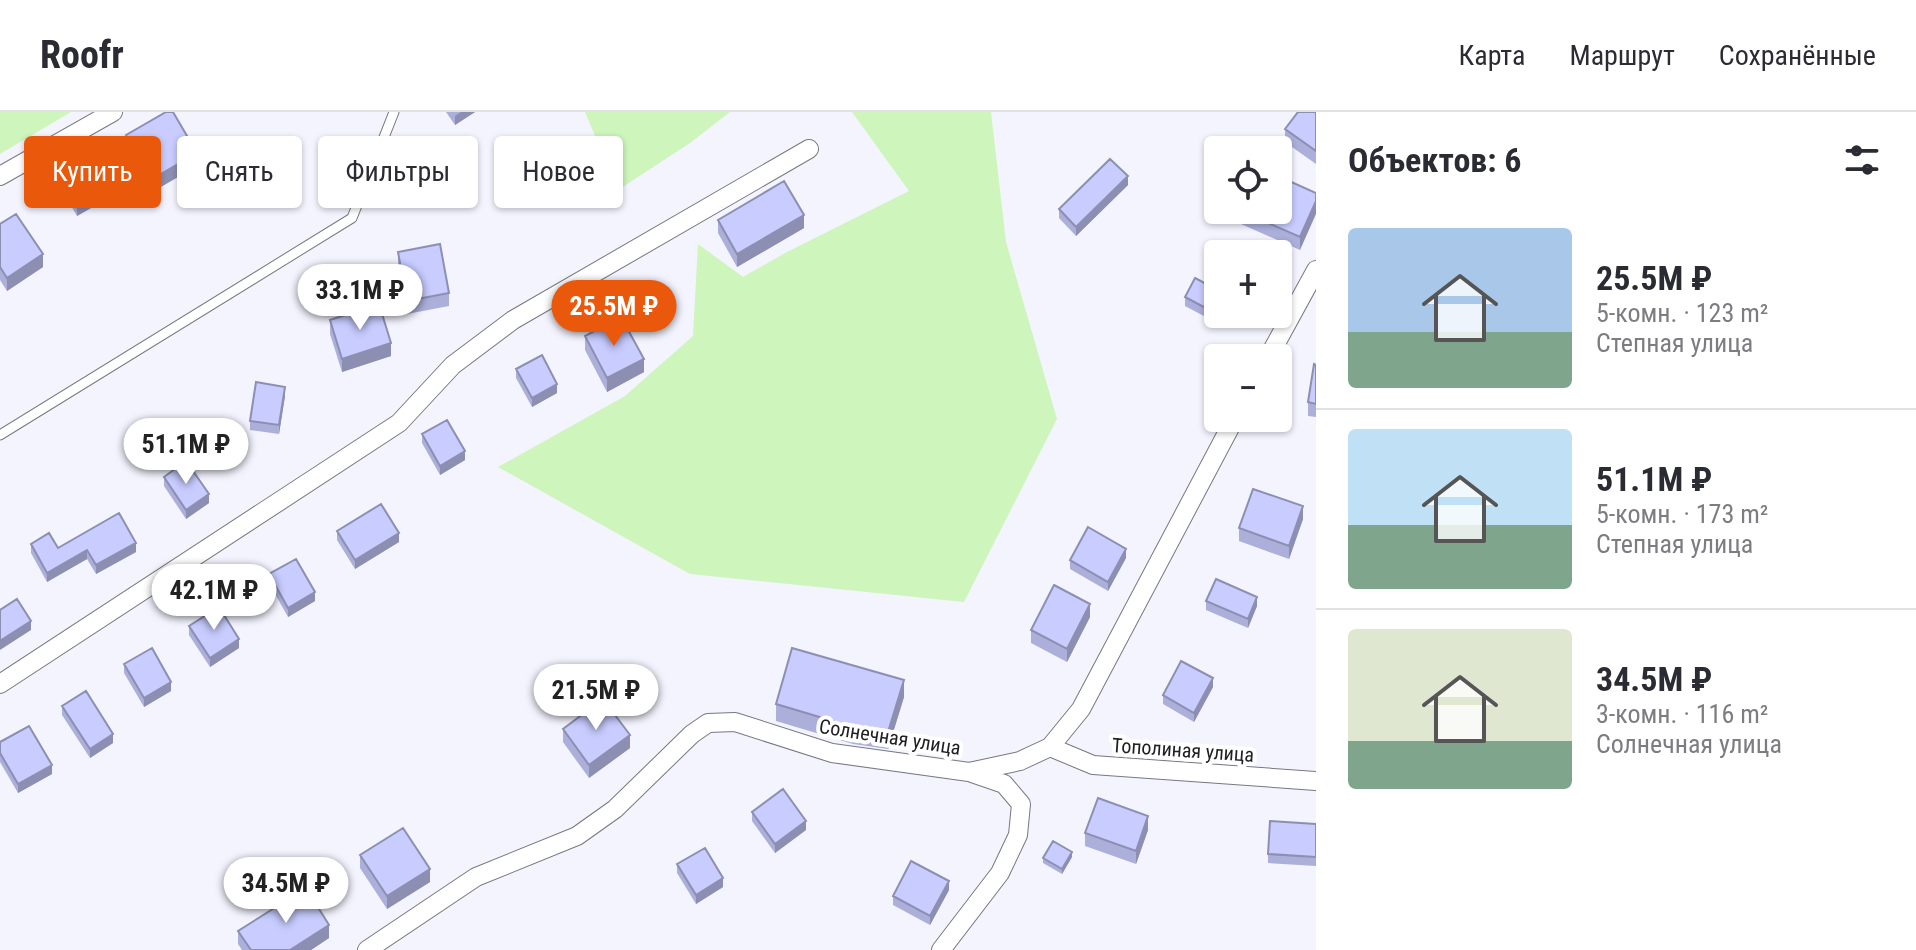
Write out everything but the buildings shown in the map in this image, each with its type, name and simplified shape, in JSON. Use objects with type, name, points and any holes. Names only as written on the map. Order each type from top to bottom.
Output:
[{"type":"street","points":[[0,176],[113,112]]},
{"type":"street","points":[[0,684],[399,423],[453,365],[513,320],[809,149]]},
{"type":"street","points":[[1276,344],[1316,270]]},
{"type":"street","name":"Солнечная улица","points":[[367,950],[476,877],[577,836],[615,809],[692,734],[708,723],[735,722],[832,753],[969,772],[1020,761],[1050,747],[1081,709],[1228,432]]},
{"type":"street","name":"Тополиная улица","points":[[1050,747],[1093,765],[1316,781]]},
{"type":"street","points":[[941,950],[1000,873],[1018,835],[1021,804],[1004,784],[969,772]]},
{"type":"lane","points":[[0,435],[352,218],[394,112]]},
{"type":"green space","points":[[0,112],[71,112],[30,136],[24,136],[24,140],[0,154]]},
{"type":"green space","points":[[585,112],[730,112],[690,143],[623,187],[623,136],[595,136]]},
{"type":"green space","points":[[852,112],[991,112],[1006,242],[1057,419],[964,602],[690,574],[498,467],[625,396],[693,336],[698,244],[743,277],[909,191]]}]
